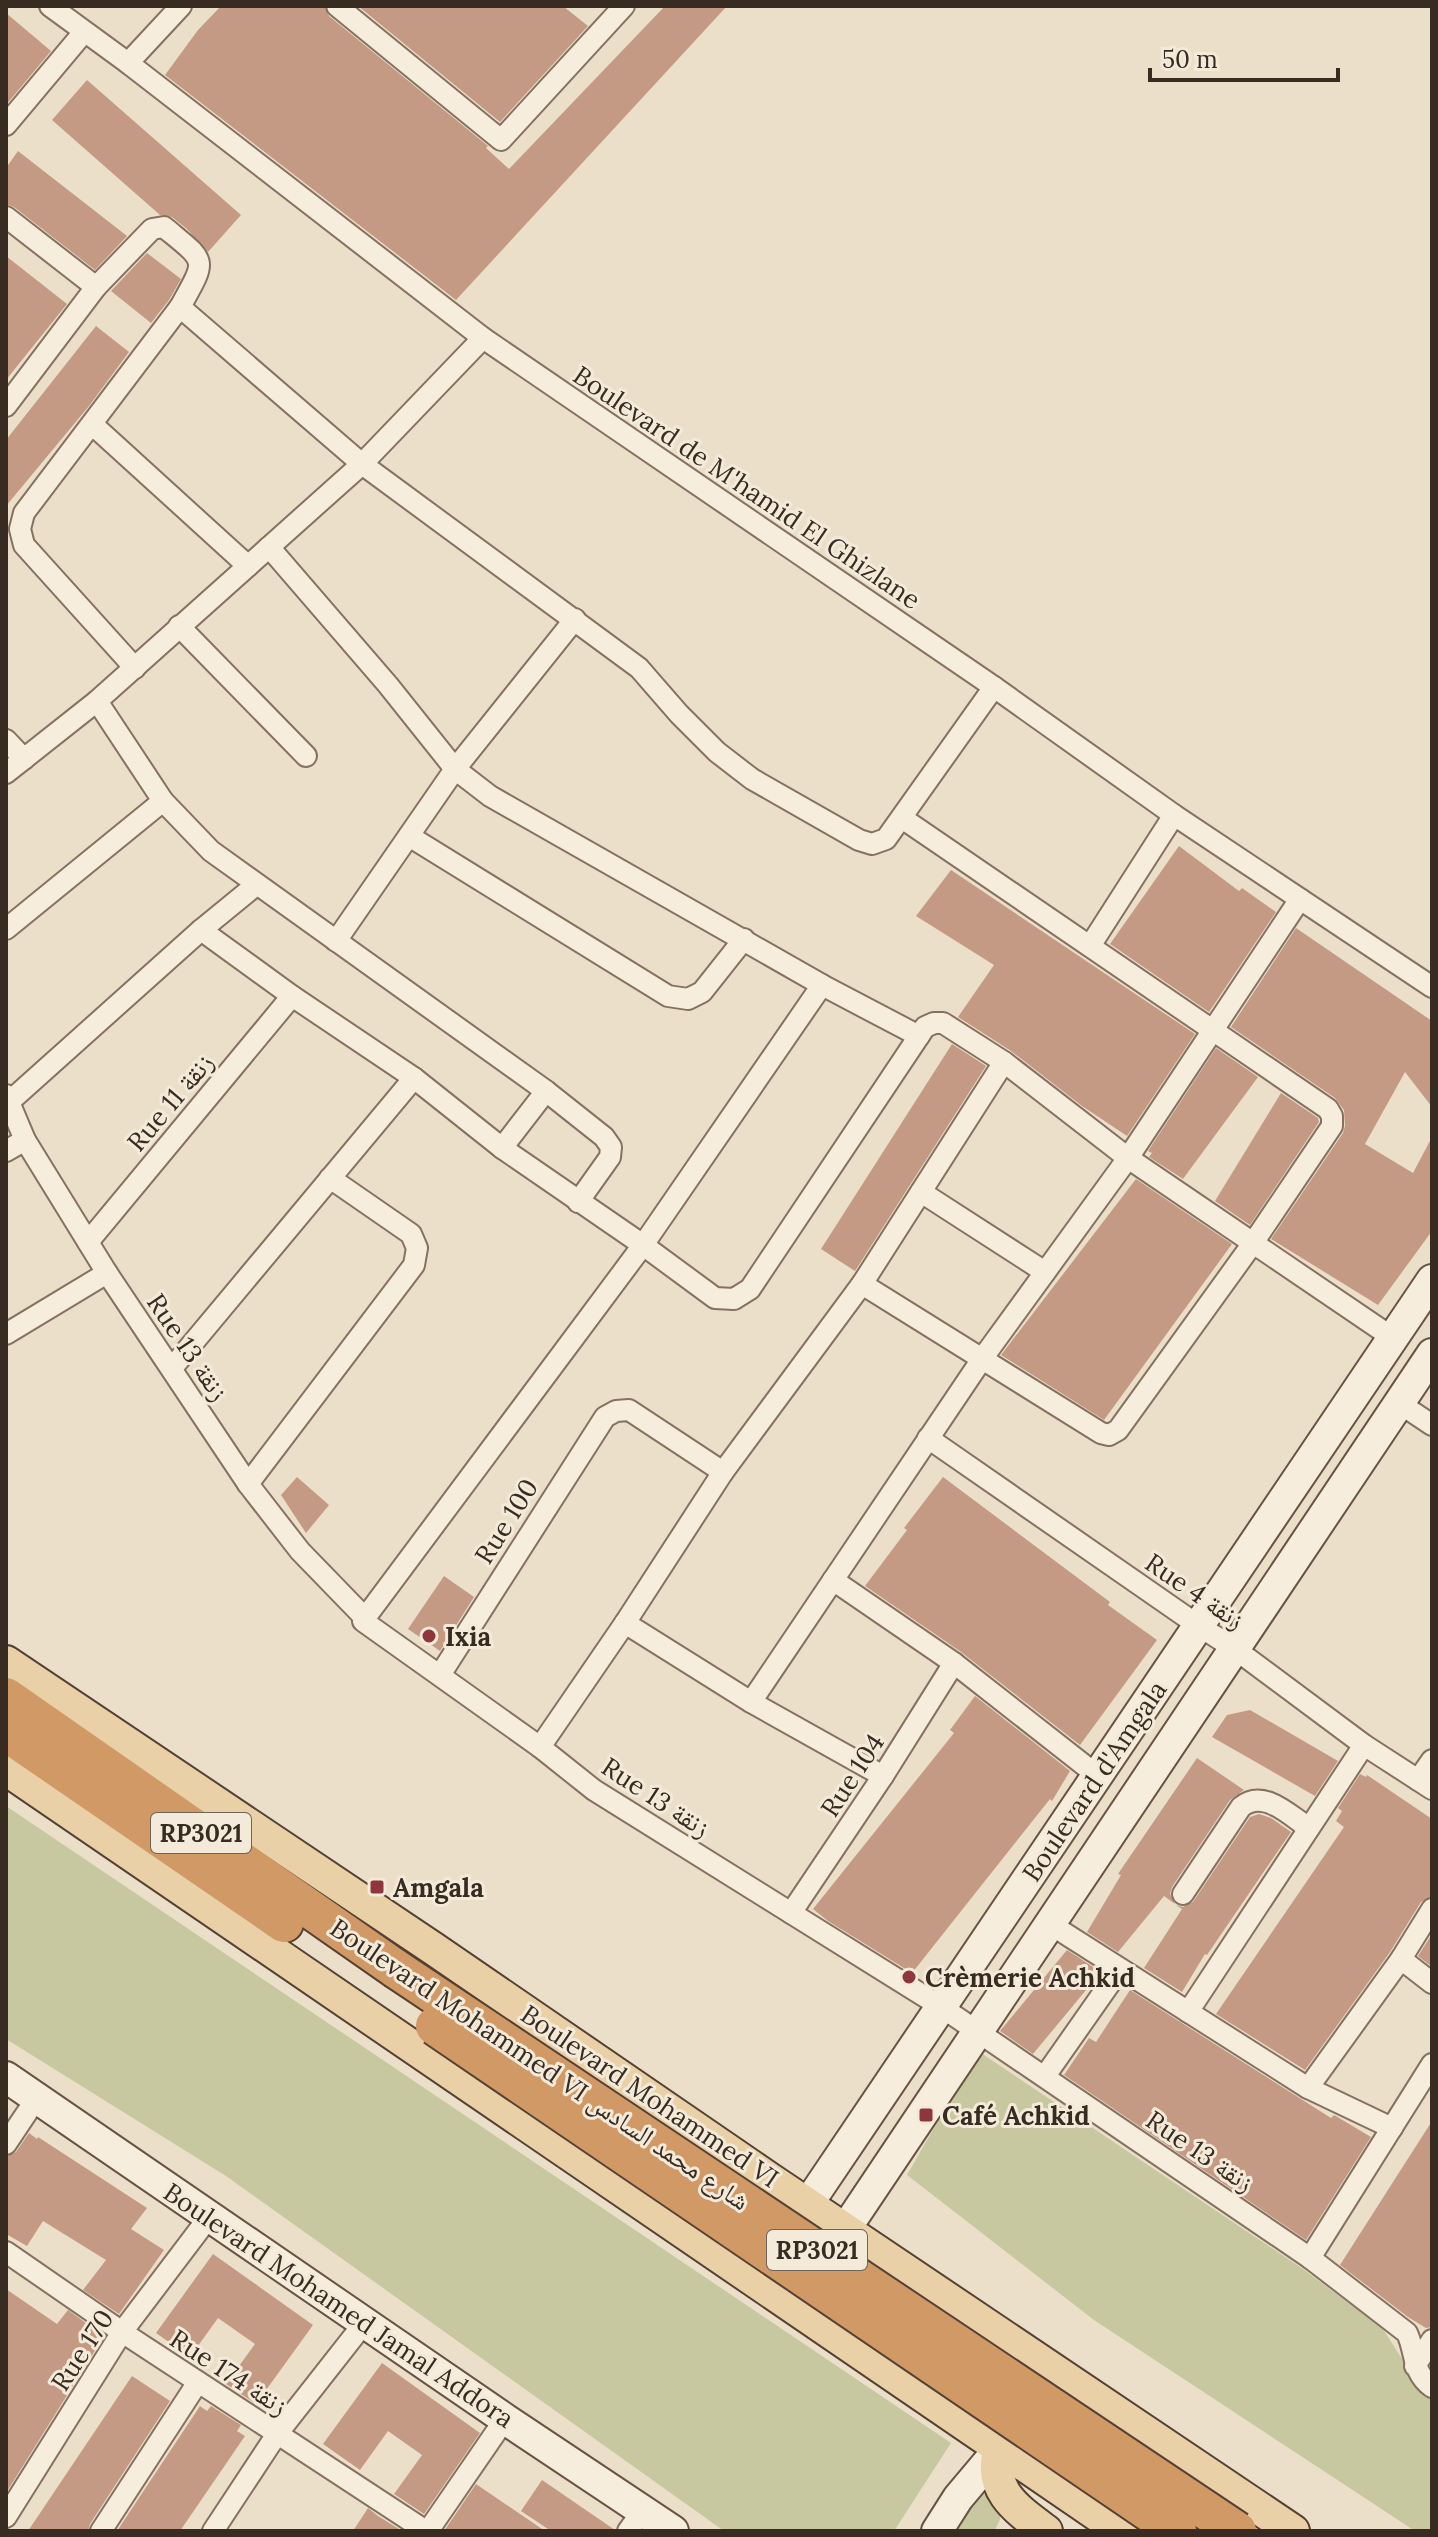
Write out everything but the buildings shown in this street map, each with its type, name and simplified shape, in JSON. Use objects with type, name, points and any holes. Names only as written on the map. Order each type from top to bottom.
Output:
[{"type":"highway","name":"Boulevard Mohammed VI شارع محمد السادس","points":[[6,1697],[390,1980],[1177,2531]]},
{"type":"highway","name":"Boulevard Mohammed VI شارع محمد السادس","points":[[6,1732],[1237,2531]]},
{"type":"main road","name":"Boulevard Mohammed VI","points":[[6,1662],[1293,2531]]},
{"type":"main road","points":[[6,1769],[1121,2531]]},
{"type":"main road","points":[[1000,2448],[995,2463],[1002,2490],[1014,2507],[1045,2531]]},
{"type":"street","name":"Boulevard de M'hamid El Ghizlane","points":[[50,6],[483,338],[994,687],[1174,815],[1432,987]]},
{"type":"street","points":[[128,63],[181,6]]},
{"type":"street","points":[[337,6],[501,140],[618,8]]},
{"type":"street","points":[[6,125],[84,32]]},
{"type":"street","points":[[6,217],[96,287]]},
{"type":"street","points":[[6,406],[96,287],[152,229],[164,227],[196,254],[201,265],[180,307],[24,513],[20,529],[24,545],[135,668]]},
{"type":"street","points":[[180,307],[362,464],[639,668],[717,752],[752,779],[859,840],[872,844],[886,839],[994,687]]},
{"type":"street","points":[[6,773],[97,701],[362,464],[483,338]]},
{"type":"street","points":[[93,425],[248,566]]},
{"type":"street","points":[[269,547],[388,685],[455,769],[490,796],[822,985],[919,1036]]},
{"type":"street","points":[[336,941],[455,769],[575,619]]},
{"type":"street","points":[[179,626],[306,756]]},
{"type":"street","points":[[97,701],[163,801],[211,851],[546,1091],[604,1137],[611,1147],[610,1157],[578,1202]]},
{"type":"street","points":[[6,740],[24,759]]},
{"type":"street","points":[[6,929],[163,801]]},
{"type":"street","points":[[1090,946],[1174,815]]},
{"type":"street","points":[[862,1284],[1101,1433],[1109,1435],[1118,1430],[1253,1243],[1332,1126],[1328,1109],[902,818]]},
{"type":"street","points":[[409,836],[668,996],[688,999],[702,992],[744,939]]},
{"type":"street","points":[[8,1098],[256,885]]},
{"type":"street","points":[[751,1702],[982,1359],[1128,1158],[1300,899]]},
{"type":"street","points":[[201,930],[414,1078],[502,1148],[715,1298],[734,1299],[750,1289],[925,1027],[943,1023],[1004,1062],[1128,1158],[1393,1338]]},
{"type":"street","points":[[365,1618],[643,1245],[822,985]]},
{"type":"street","name":"Rue 11 زنقة","points":[[88,1242],[292,996]]},
{"type":"street","points":[[540,1747],[723,1472],[862,1284],[1004,1062]]},
{"type":"street","points":[[172,1368],[414,1078]]},
{"type":"street","points":[[502,1148],[546,1091]]},
{"type":"street","name":"Rue 13 زنقة","points":[[8,1098],[25,1140],[107,1273],[248,1484],[300,1551],[365,1618],[363,1621],[540,1747],[594,1790],[940,2006],[1310,2258],[1407,2333],[1413,2345],[1415,2366],[1432,2387]]},
{"type":"street","points":[[6,1151],[25,1140]]},
{"type":"street","points":[[248,1484],[414,1265],[417,1248],[411,1234],[330,1178]]},
{"type":"street","points":[[921,1192],[1045,1272]]},
{"type":"street","points":[[6,1334],[107,1273]]},
{"type":"street","name":"Boulevard d'Amgala","points":[[755,2281],[1432,1280]]},
{"type":"street","name":"Boulevard d'Amgala","points":[[792,2306],[1432,1354]]},
{"type":"street","points":[[1399,1403],[1432,1425]]},
{"type":"street","name":"Rue 100","points":[[440,1675],[595,1428],[605,1417],[616,1411],[629,1410],[723,1472]]},
{"type":"street","name":"Rue 4 زنقة","points":[[928,1438],[1235,1649],[1364,1745],[1425,1784]]},
{"type":"street","points":[[833,1580],[954,1663],[1098,1776]]},
{"type":"street","points":[[625,1623],[751,1702],[883,1776]]},
{"type":"street","name":"Rue 104","points":[[791,1913],[954,1663]]},
{"type":"street","points":[[1188,2012],[1364,1745]]},
{"type":"street","points":[[1425,1784],[1432,1760]]},
{"type":"street","points":[[1183,1894],[1241,1807],[1251,1801],[1268,1802],[1309,1828]]},
{"type":"street","points":[[1308,2088],[1401,1959],[1432,1909]]},
{"type":"street","points":[[1050,1924],[1308,2088],[1392,2128]]},
{"type":"street","points":[[1401,1959],[1432,1983]]},
{"type":"street","points":[[1045,2076],[1120,1969]]},
{"type":"street","points":[[1310,2258],[1432,2064]]},
{"type":"street","name":"Boulevard Mohamed Jamal Addora","points":[[6,2077],[505,2419],[636,2520],[673,2531]]},
{"type":"street","points":[[6,2144],[36,2099]]},
{"type":"street","name":"Rue 170","points":[[6,2517],[122,2332],[209,2217]]},
{"type":"street","name":"Rue 174 زنقة","points":[[6,2252],[122,2332],[427,2531]]},
{"type":"street","points":[[213,2531],[277,2434],[365,2322]]},
{"type":"street","points":[[1415,2366],[1432,2340]]},
{"type":"street","points":[[937,2531],[958,2498],[1057,2372]]},
{"type":"street","points":[[101,2531],[198,2382]]},
{"type":"street","points":[[1045,2531],[1125,2417]]},
{"type":"street","points":[[427,2531],[505,2419]]},
{"type":"green space","points":[[6,1806],[951,2443],[894,2531],[724,2531],[226,2176],[6,2039]]},
{"type":"green space","points":[[978,2051],[1303,2269],[1383,2329],[1418,2384],[1432,2393],[1432,2531],[1415,2531],[1094,2320],[907,2175]]},
{"type":"green space","points":[[983,2494],[992,2496],[999,2509],[1000,2517],[994,2531],[952,2531],[970,2501]]},
{"type":"place","name":"Ixia","points":[[429,1636]]},
{"type":"place","name":"Amgala","points":[[377,1887]]},
{"type":"place","name":"Crèmerie Achkid","points":[[909,1977]]},
{"type":"place","name":"Café Achkid","points":[[926,2115]]}]
